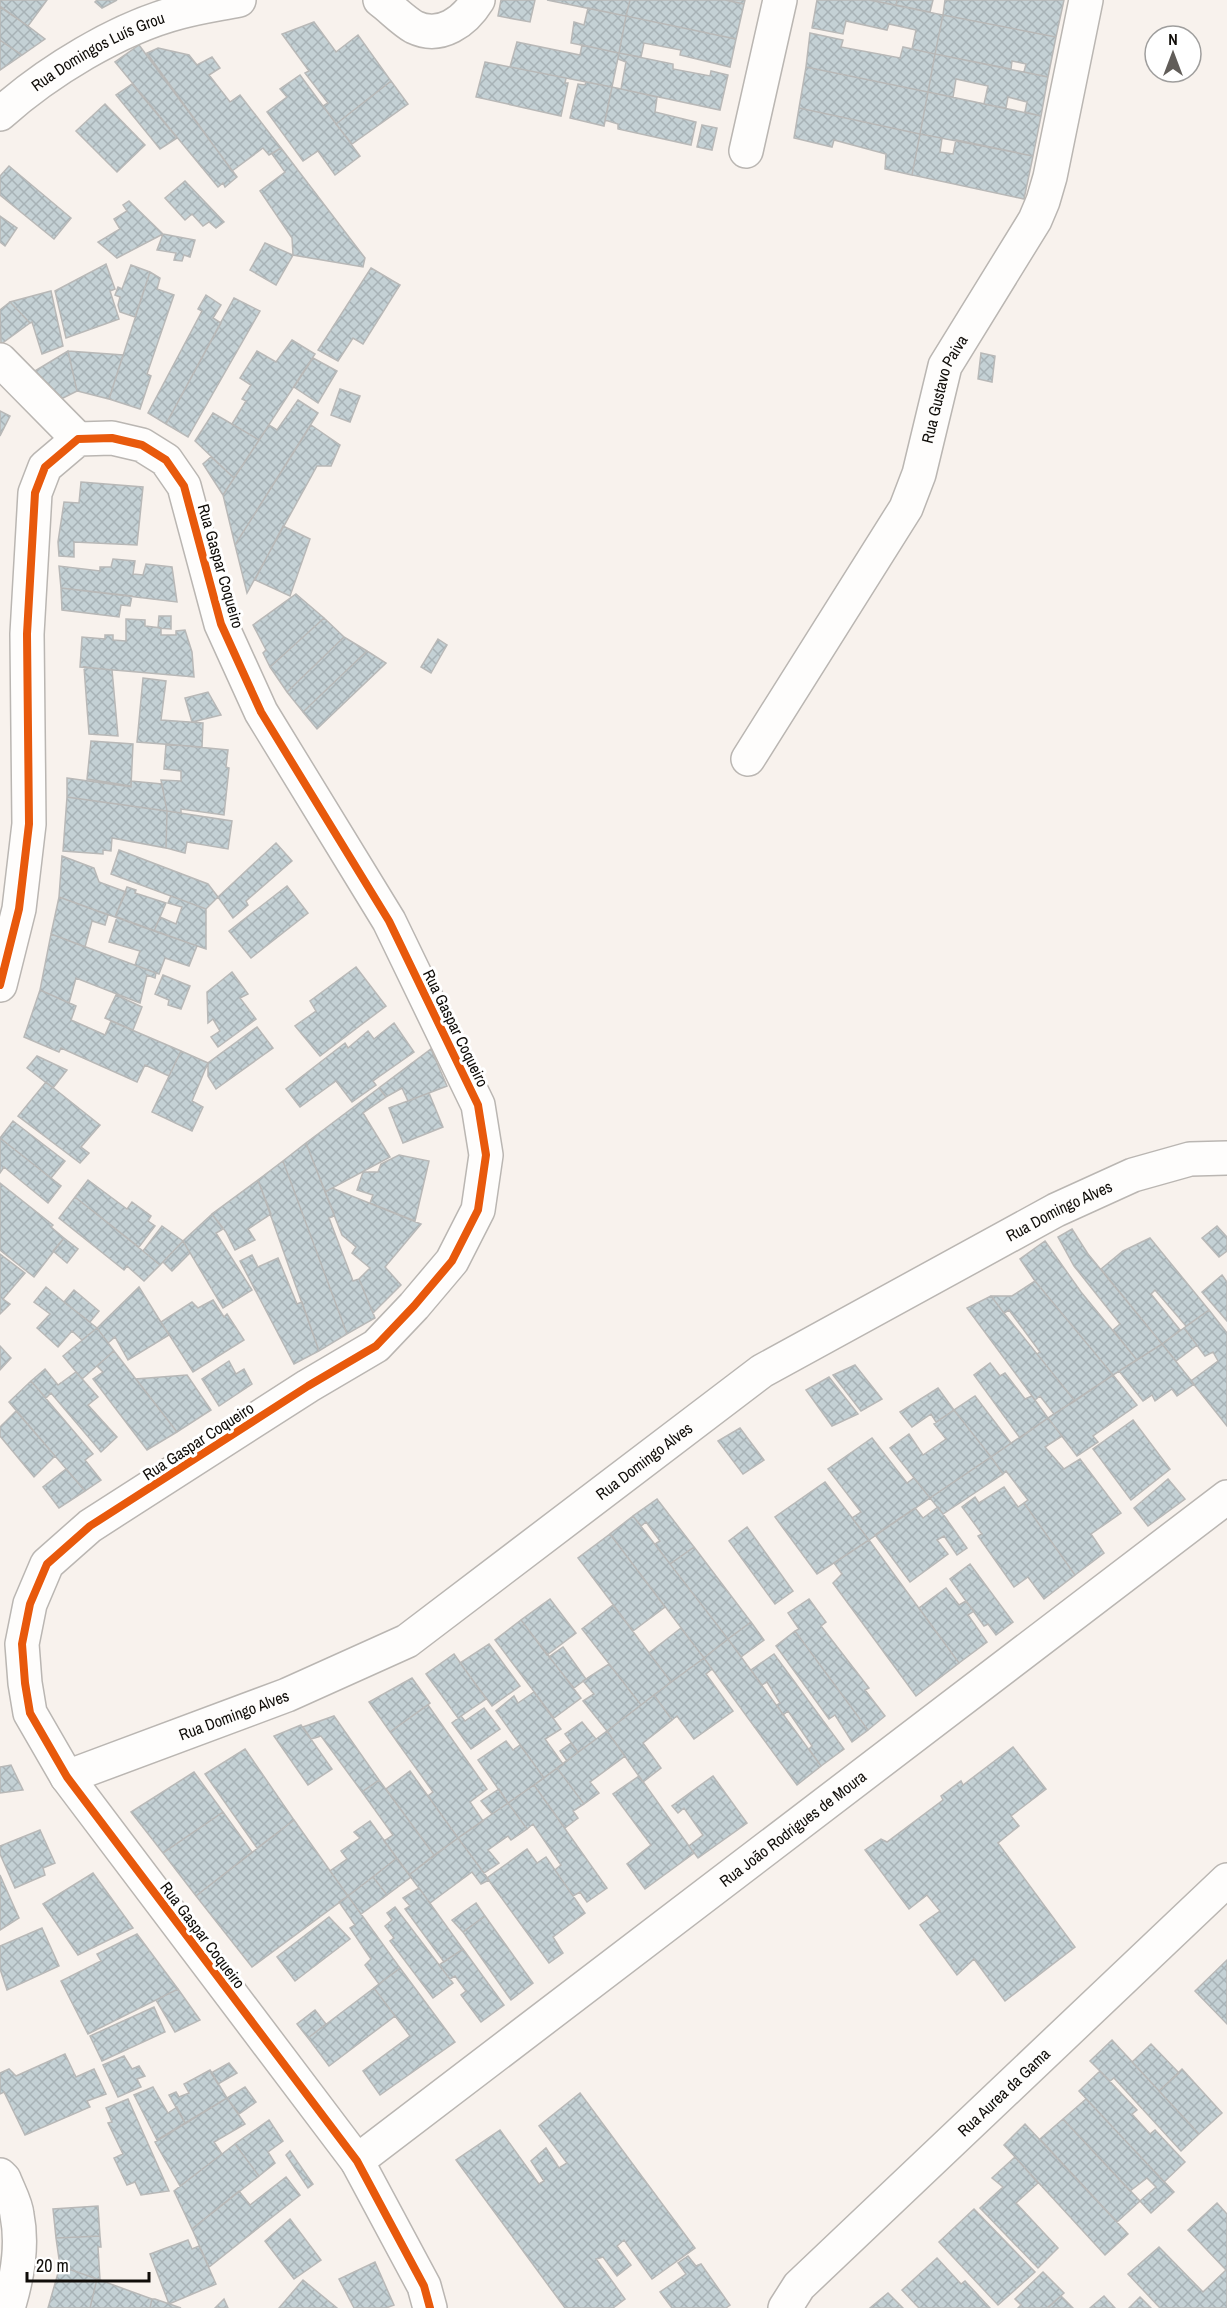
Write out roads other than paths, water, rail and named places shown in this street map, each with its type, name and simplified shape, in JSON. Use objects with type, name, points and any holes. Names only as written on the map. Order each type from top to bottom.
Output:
[{"type":"street","name":"Rua Domingos Luís Grou","points":[[0,114],[21,96],[108,39],[178,12],[239,0]]},
{"type":"street","points":[[380,0],[415,27],[432,30],[450,28],[464,19],[478,0]]},
{"type":"street","points":[[746,151],[780,0]]},
{"type":"street","name":"Rua Gustavo Paiva","points":[[748,759],[906,508],[919,474],[945,366],[1035,219],[1050,177],[1086,0]]},
{"type":"street","points":[[0,360],[78,439],[45,467],[35,493],[27,634],[29,824],[19,909],[3,963]]},
{"type":"street","name":"Rua Gaspar Coqueiro","points":[[78,439],[112,438],[142,445],[166,460],[184,486],[221,624],[256,703],[389,921],[478,1105],[486,1155],[478,1210],[452,1261],[376,1346],[308,1386],[90,1526],[47,1564],[30,1604],[22,1644],[30,1713],[68,1777],[357,2161],[424,2286],[430,2308]]},
{"type":"street","name":"Rua Domingo Alves","points":[[68,1777],[287,1695],[406,1641],[762,1371],[1056,1210],[1133,1175],[1190,1159],[1227,1158]]},
{"type":"street","name":"Rua João Rodrigues de Moura","points":[[357,2161],[1227,1497]]},
{"type":"street","name":"Rua Aurea da Gama","points":[[785,2308],[799,2286],[1227,1880]]},
{"type":"street","points":[[0,2175],[4,2179],[17,2213],[19,2252],[14,2287],[8,2308]]}]
